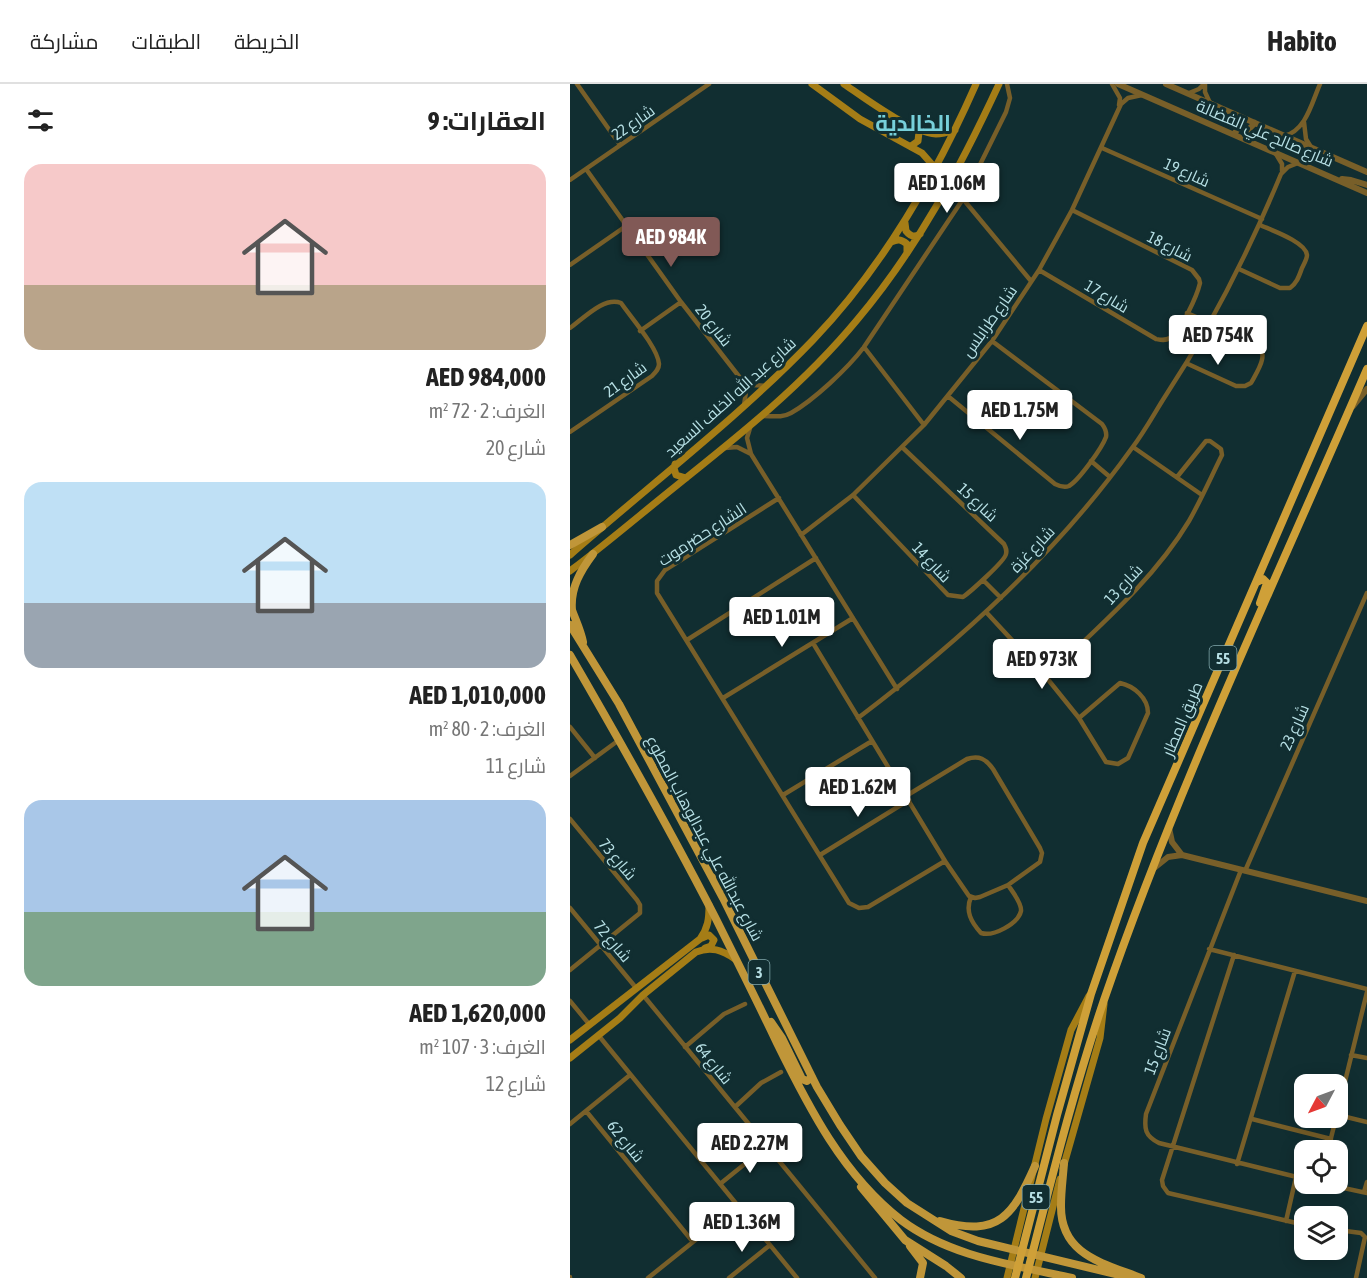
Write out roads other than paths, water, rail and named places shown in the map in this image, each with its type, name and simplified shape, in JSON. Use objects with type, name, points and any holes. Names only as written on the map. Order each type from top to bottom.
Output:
[{"type":"highway","name":"طريق المطار","points":[[1015,1278],[1091,994],[1143,843],[1367,326]]},
{"type":"highway","name":"طريق المطار","points":[[1026,1278],[1067,1118],[1104,1000],[1153,869],[1236,669],[1367,369]]},
{"type":"highway","points":[[1236,669],[1241,647],[1267,586],[1264,579],[1257,582]]},
{"type":"main road","points":[[812,84],[860,119],[922,153],[936,169]]},
{"type":"main road","points":[[844,84],[872,104],[917,128],[936,134],[955,130]]},
{"type":"main road","name":"شارع عبد الله الخلف السعيد","points":[[570,555],[767,386],[842,307],[906,220],[936,169],[976,84]]},
{"type":"main road","name":"شارع عبد الله الخلف السعيد","points":[[570,571],[750,428],[827,354],[872,302],[921,233],[956,173],[999,84]]},
{"type":"main road","points":[[911,146],[920,137],[917,128]]},
{"type":"main road","points":[[906,220],[904,227],[909,235],[917,236],[921,233]]},
{"type":"main road","points":[[891,242],[896,239],[907,244],[906,255]]},
{"type":"main road","points":[[675,464],[676,475],[686,478]]},
{"type":"main road","points":[[570,545],[602,527]]},
{"type":"main road","points":[[584,650],[580,627],[571,606],[571,594],[577,576],[593,554]]},
{"type":"main road","name":"شارع عبدالله علي عبدالوهاب المطوع","points":[[570,626],[619,704],[723,898],[812,1077],[861,1156],[885,1183],[927,1217],[951,1231],[978,1241],[1014,1248]]},
{"type":"main road","name":"شارع عبدالله علي عبدالوهاب المطوع","points":[[570,655],[709,905],[802,1093],[822,1128],[855,1176],[890,1211],[916,1230],[955,1250],[1011,1263]]},
{"type":"main road","points":[[570,1058],[620,1018],[640,992],[700,939],[709,921],[709,905]]},
{"type":"main road","points":[[570,1040],[611,1007],[640,992],[696,952],[711,945],[714,940],[709,935],[700,939]]},
{"type":"main road","points":[[705,948],[725,952],[736,960]]},
{"type":"main road","name":"طريق المطار","points":[[1007,1278],[1046,1119],[1071,1030],[1091,994]]},
{"type":"main road","name":"طريق المطار","points":[[1036,1274],[1064,1163],[1100,1038],[1104,1000]]},
{"type":"main road","points":[[611,1007],[620,1009],[620,1018]]},
{"type":"main road","points":[[762,1012],[782,1038],[802,1079],[807,1081],[812,1077]]},
{"type":"main road","points":[[570,1051],[578,1052]]},
{"type":"main road","points":[[1064,1163],[1061,1207],[1068,1237],[1077,1249],[1091,1258],[1141,1278]]},
{"type":"main road","name":"3","points":[[927,1217],[970,1227],[994,1222],[1005,1216],[1017,1203],[1035,1166]]},
{"type":"main road","points":[[855,1176],[868,1196],[922,1260],[923,1269],[920,1278]]},
{"type":"main road","points":[[1022,1215],[1032,1227],[1042,1227],[1050,1220]]},
{"type":"main road","points":[[905,1240],[961,1278]]},
{"type":"main road","name":"3","points":[[1014,1248],[1132,1278]]},
{"type":"main road","name":"3","points":[[1011,1263],[1036,1274],[1072,1278]]},
{"type":"street","points":[[577,84],[620,146]]},
{"type":"street","name":"شارع 22","points":[[570,180],[709,84]]},
{"type":"street","points":[[763,416],[779,417],[790,413],[825,387],[852,362],[864,347],[963,199],[1006,112],[1010,98],[1007,84]]},
{"type":"street","points":[[1112,84],[1120,98],[1119,108]]},
{"type":"street","name":"شارع صالح علي الفضالة","points":[[1118,84],[1367,193]]},
{"type":"street","name":"شارع صالح علي الفضالة","points":[[1166,84],[1367,172]]},
{"type":"street","points":[[1188,94],[1204,84]]},
{"type":"street","points":[[1204,84],[1206,97],[1210,104]]},
{"type":"street","points":[[1284,136],[1295,132],[1304,122],[1320,84]]},
{"type":"street","points":[[1119,108],[1128,98],[1143,95]]},
{"type":"street","name":"شارع طرابلس","points":[[801,535],[853,495],[924,425],[949,397],[992,341],[1039,270],[1072,210],[1119,108]]},
{"type":"street","points":[[1234,134],[1240,126],[1239,116]]},
{"type":"street","points":[[1304,122],[1306,139],[1312,148]]},
{"type":"street","points":[[1250,141],[1247,131],[1255,123]]},
{"type":"street","name":"شارع 19","points":[[1102,148],[1262,219]]},
{"type":"street","points":[[1275,153],[1282,164],[1281,174]]},
{"type":"street","points":[[1281,174],[1288,167],[1299,163]]},
{"type":"street","name":"شارع 20","points":[[586,169],[681,302],[741,379]]},
{"type":"street","name":"شارع غزة","points":[[858,718],[930,662],[1001,598],[1074,521],[1110,477],[1133,447],[1188,364],[1211,324],[1260,225],[1281,174]]},
{"type":"street","points":[[1338,179],[1367,185]]},
{"type":"street","points":[[963,199],[1031,281]]},
{"type":"street","name":"شارع 18","points":[[1072,210],[1192,270],[1200,283],[1187,313]]},
{"type":"street","points":[[1239,269],[1280,288],[1290,288],[1296,283],[1306,260],[1305,249],[1299,243],[1260,225]]},
{"type":"street","points":[[570,265],[626,226]]},
{"type":"street","name":"شارع 17","points":[[1039,270],[1156,339],[1170,338],[1187,313]]},
{"type":"street","name":"شارع 21","points":[[570,328],[605,303],[614,301],[621,303],[659,364],[656,373],[570,432]]},
{"type":"street","points":[[640,331],[681,302]]},
{"type":"street","points":[[1187,313],[1256,343],[1262,349],[1263,358],[1251,383],[1245,386],[1236,386],[1188,364]]},
{"type":"street","points":[[949,397],[1055,484],[1064,487],[1071,484],[1091,461],[1105,438],[1106,430],[1102,424],[992,341]]},
{"type":"street","points":[[864,347],[924,425]]},
{"type":"street","points":[[741,379],[753,385],[767,386]]},
{"type":"street","points":[[741,379],[746,392],[744,406]]},
{"type":"street","points":[[1349,411],[1367,389]]},
{"type":"street","points":[[750,428],[747,438],[751,454],[897,689]]},
{"type":"street","name":"شارع 13","points":[[1046,677],[1087,638],[1159,562],[1189,521],[1222,455],[1221,449],[1210,441],[1203,444],[1177,477]]},
{"type":"street","points":[[724,448],[737,447],[751,454]]},
{"type":"street","name":"شارع 15","points":[[902,447],[1004,544],[1007,551],[1005,557],[983,580]]},
{"type":"street","points":[[1133,447],[1202,495]]},
{"type":"street","points":[[1091,461],[1110,477]]},
{"type":"street","name":"شارع 14","points":[[853,495],[948,595],[963,597],[983,580]]},
{"type":"street","name":"الشارع حضرموت","points":[[779,498],[665,570],[656,585],[657,592],[849,903],[859,908],[868,907],[945,861]]},
{"type":"street","points":[[687,640],[816,558]]},
{"type":"street","points":[[983,580],[1001,598]]},
{"type":"street","name":"شارع 23","points":[[1243,871],[1367,593]]},
{"type":"street","points":[[986,612],[1046,677],[1079,718],[1106,762],[1118,764],[1128,758],[1149,708],[1134,689],[1120,683],[1079,718]]},
{"type":"street","points":[[723,698],[853,618]]},
{"type":"street","points":[[813,643],[908,798],[962,889],[971,897],[980,897],[1008,885],[1038,864],[1042,858],[1042,853],[993,769],[985,760],[974,757],[967,759],[908,798],[820,855]]},
{"type":"street","points":[[570,728],[595,758]]},
{"type":"street","points":[[570,776],[619,740]]},
{"type":"street","points":[[783,795],[872,741]]},
{"type":"street","name":"شارع 73","points":[[570,819],[637,900],[641,909],[638,915],[601,946]]},
{"type":"street","points":[[1169,828],[1172,842],[1182,855]]},
{"type":"street","points":[[1153,869],[1168,857],[1182,855],[1367,900]]},
{"type":"street","name":"شارع 15","points":[[1243,871],[1209,949],[1146,1114],[1144,1128],[1149,1138],[1159,1143],[1294,1177]]},
{"type":"street","points":[[971,897],[968,905],[970,917],[981,933],[992,934],[1011,923],[1020,914],[1021,907],[1008,885]]},
{"type":"street","name":"شارع 72","points":[[570,908],[640,992]]},
{"type":"street","points":[[570,970],[601,946]]},
{"type":"street","points":[[1209,949],[1367,990],[1347,1074]]},
{"type":"street","points":[[1234,955],[1162,1186],[1168,1193],[1294,1223]]},
{"type":"street","points":[[1237,1164],[1295,972]]},
{"type":"street","name":"شارع 64","points":[[640,992],[875,1278]]},
{"type":"street","points":[[570,1001],[589,1024]]},
{"type":"street","points":[[685,1047],[724,1014],[745,1004]]},
{"type":"street","points":[[599,1036],[798,1278]]},
{"type":"street","points":[[1351,1055],[1367,1058]]},
{"type":"street","points":[[735,1107],[761,1083],[781,1072]]},
{"type":"street","points":[[570,1124],[630,1075]]},
{"type":"street","name":"شارع 62","points":[[586,1111],[693,1242]]},
{"type":"street","points":[[1348,1118],[1367,1122]]},
{"type":"street","points":[[1252,1119],[1331,1139],[1334,1128]]},
{"type":"street","points":[[720,1184],[766,1146]]},
{"type":"street","points":[[1348,1189],[1366,1193],[1367,1182]]},
{"type":"street","points":[[1286,1221],[1294,1186]]},
{"type":"street","points":[[648,1278],[738,1206]]},
{"type":"street","points":[[1348,1231],[1361,1233],[1365,1237],[1356,1278]]},
{"type":"street","points":[[729,1278],[770,1245]]},
{"type":"district","name":"الخالدية","points":[[913,123]]}]
